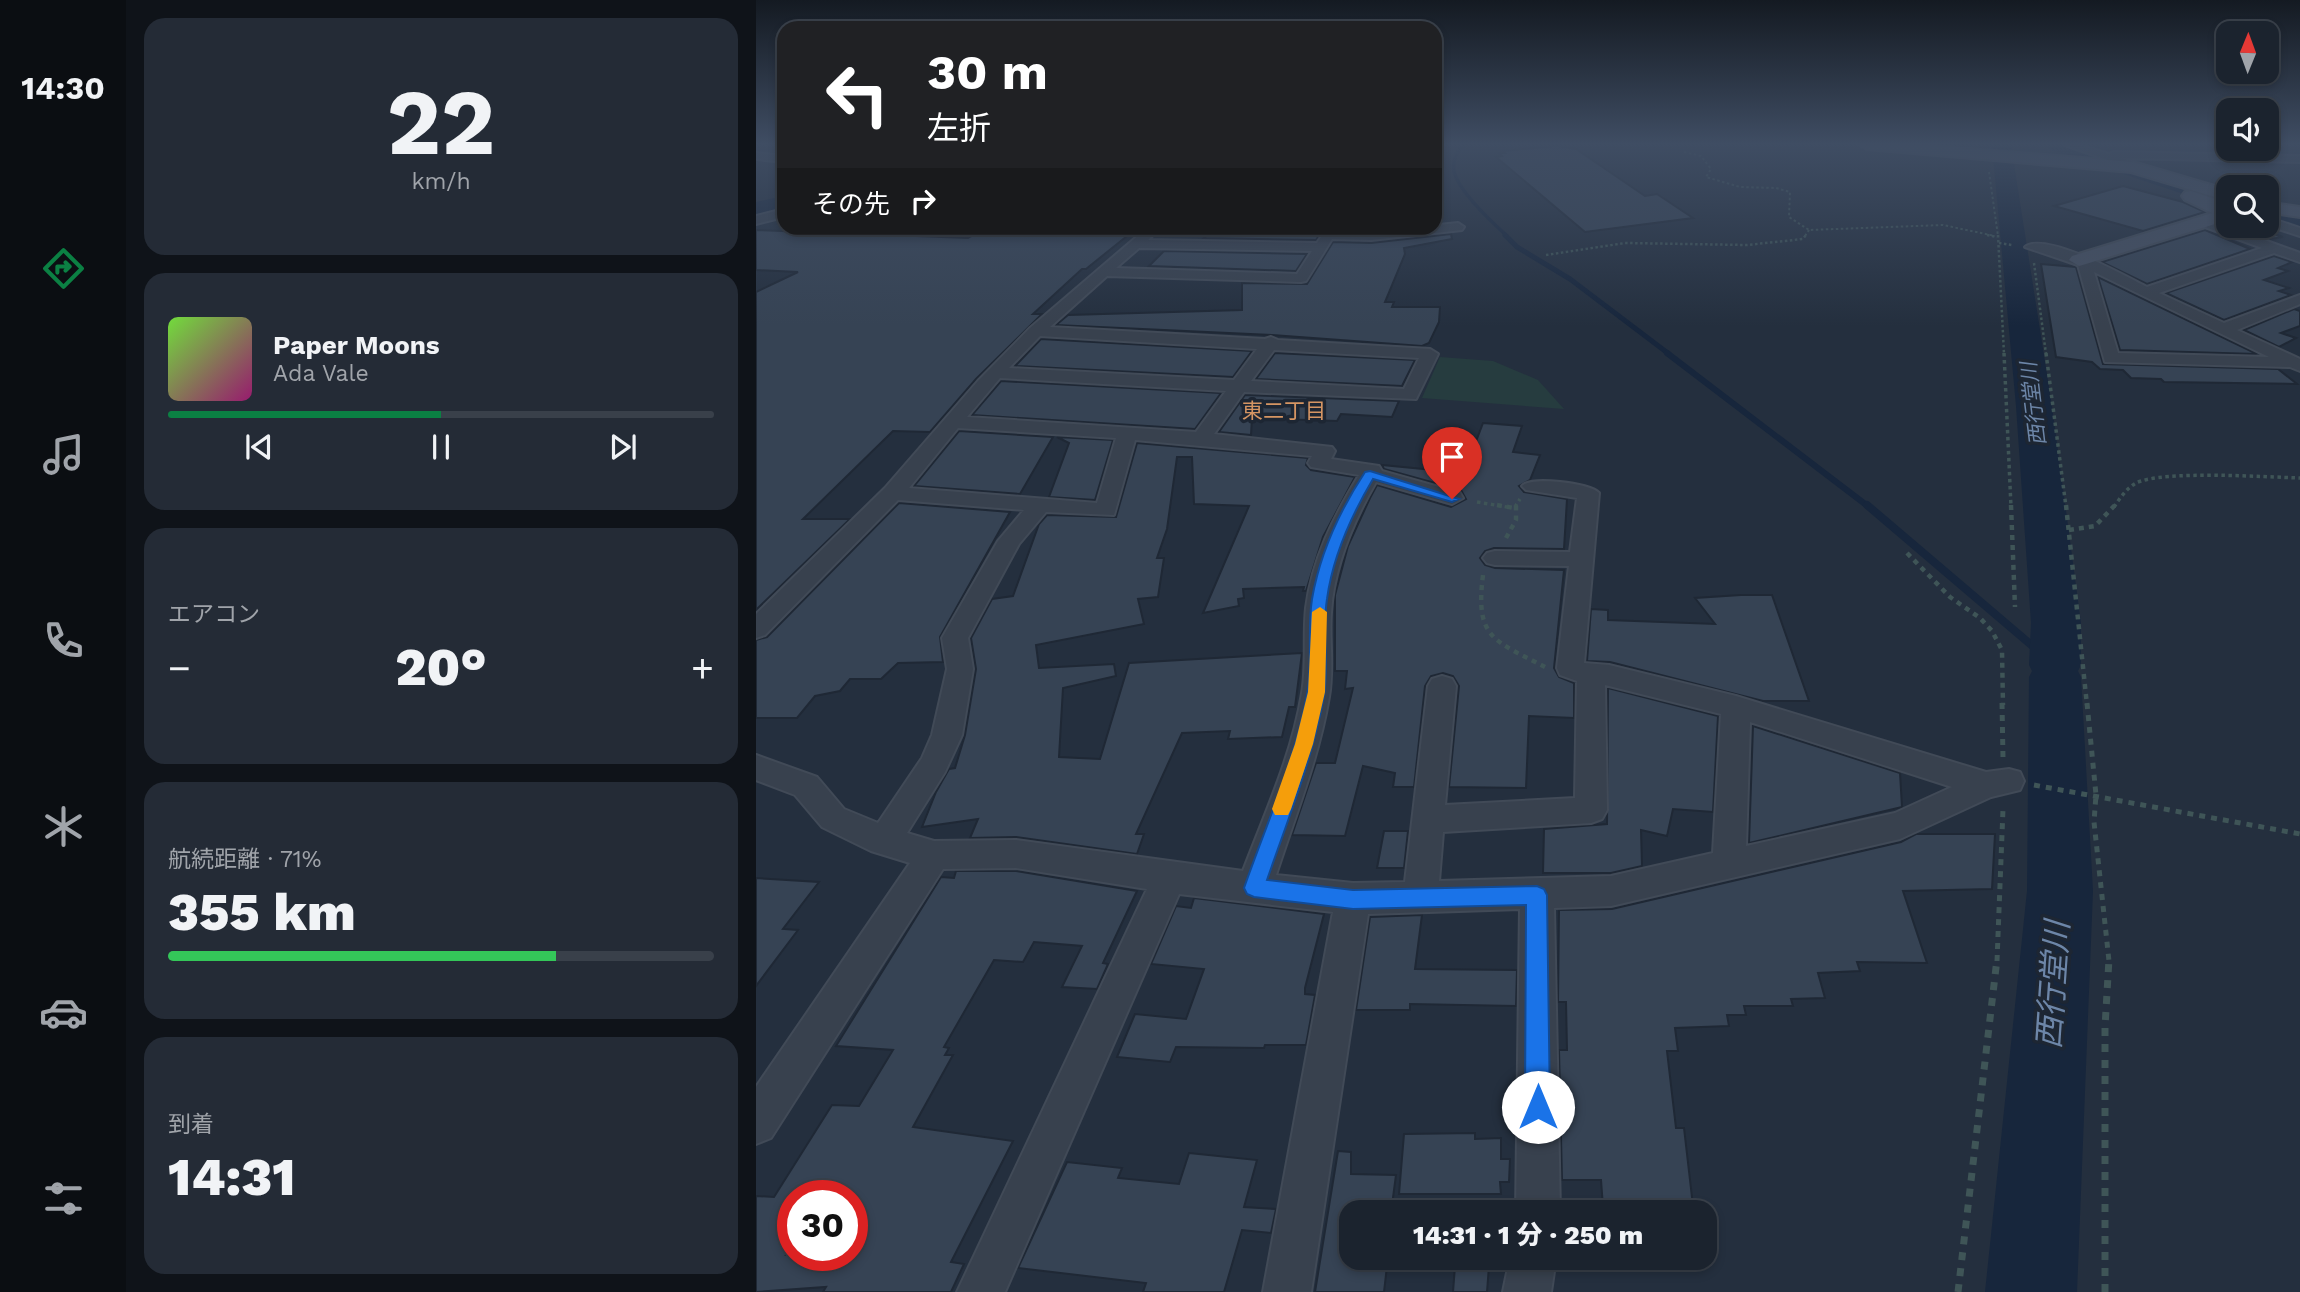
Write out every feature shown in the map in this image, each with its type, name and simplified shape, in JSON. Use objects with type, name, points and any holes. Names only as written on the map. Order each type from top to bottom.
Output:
[{"type":"main road","points":[[2279,213],[2300,212]]},
{"type":"main road","points":[[2082,262],[2216,217]]},
{"type":"street","points":[[756,220],[777,215]]},
{"type":"street","points":[[2279,216],[2300,221]]},
{"type":"street","points":[[2279,220],[2300,232]]},
{"type":"street","points":[[2201,221],[2300,258]]},
{"type":"street","points":[[1442,229],[1458,227]]},
{"type":"street","points":[[756,629],[893,493],[952,422],[1036,331],[1147,235]]},
{"type":"street","points":[[1137,244],[1381,235]]},
{"type":"street","points":[[1104,272],[1301,278],[1327,237]]},
{"type":"street","points":[[2032,247],[2052,249],[2082,262],[2298,365]]},
{"type":"street","points":[[2146,292],[2273,248]]},
{"type":"street","points":[[2082,262],[2115,377]]},
{"type":"street","points":[[2224,329],[2300,299]]},
{"type":"street","points":[[996,373],[1410,395],[1430,354],[1271,342],[1036,331]]},
{"type":"street","points":[[1201,438],[1271,342]]},
{"type":"street","points":[[2111,358],[2298,365]]},
{"type":"street","points":[[952,422],[1201,438],[1325,451],[1318,463],[1372,470],[1348,510],[1331,550],[1319,600],[1316,692],[1304,744],[1254,888]]},
{"type":"street","points":[[893,493],[1106,510],[1127,433]]},
{"type":"street","points":[[1370,474],[1452,499]]},
{"type":"street","points":[[1428,819],[1591,810],[1581,672],[1579,559],[1588,493],[1533,486]]},
{"type":"street","points":[[883,841],[909,805],[947,735],[960,668],[955,638],[1009,541],[1040,505]]},
{"type":"street","points":[[1495,558],[1579,559]]},
{"type":"street","points":[[1581,672],[1609,675],[1736,707],[2004,783]]},
{"type":"street","points":[[1420,899],[1442,686]]},
{"type":"street","points":[[1729,864],[1736,707]]},
{"type":"street","points":[[756,768],[806,786],[833,818],[883,841],[934,855],[1016,854],[1169,878],[1353,899],[1611,891],[1900,825],[2004,783]]},
{"type":"street","points":[[756,1124],[934,855]]},
{"type":"street","points":[[981,1292],[1169,878]]},
{"type":"street","points":[[1537,895],[1538,1200]]},
{"type":"street","points":[[1287,1292],[1353,899]]},
{"type":"street","points":[[1527,1292],[1531,1270]]},
{"type":"path","points":[[1789,205],[1789,218],[1809,230],[1943,225],[1997,237]]},
{"type":"path","points":[[1993,205],[2015,607]]},
{"type":"path","points":[[1546,255],[1625,243],[1747,245],[1803,239],[1809,230]]},
{"type":"path","points":[[2032,247],[2069,530],[2095,795],[2094,822],[2109,951],[2105,1027],[2105,1292]]},
{"type":"path","points":[[2069,530],[2084,530],[2103,521],[2137,483],[2169,478],[2300,478]]},
{"type":"path","points":[[1514,508],[1533,486]]},
{"type":"path","points":[[1452,499],[1514,508]]},
{"type":"path","points":[[1514,508],[1516,520],[1480,579],[1482,623],[1504,646],[1540,666],[1581,672]]},
{"type":"path","points":[[1907,553],[1950,597],[1980,618],[1992,631],[2002,650],[2004,783],[1997,965],[1958,1292]]},
{"type":"path","points":[[2004,783],[2085,793],[2300,834]]},
{"type":"green space","points":[[1440,357],[1493,361],[1538,380],[1564,409],[1422,398]]},
{"type":"building","points":[[1553,205],[1674,205],[1693,218],[1585,232]]},
{"type":"building","points":[[2190,205],[2205,212],[2143,231],[2054,206]]},
{"type":"building","points":[[756,230],[777,231],[777,235],[968,238],[973,235],[1128,235],[1086,269],[1082,269],[1033,314],[1042,314],[976,379],[930,432],[893,431],[803,519],[850,519],[756,610],[756,292],[798,272],[756,270]]},
{"type":"building","points":[[2205,230],[2216,235],[2216,238],[2224,238],[2250,249],[2147,284],[2102,262]]},
{"type":"building","points":[[1451,234],[1452,239],[1404,248],[1405,254],[1385,302],[1394,302],[1392,307],[1440,307],[1439,322],[1429,343],[1422,346],[1272,335],[1056,325],[1068,315],[1242,310],[1242,283],[1307,284],[1333,242],[1371,243]]},
{"type":"building","points":[[1207,235],[1319,235],[1316,240],[1204,238]]},
{"type":"building","points":[[1164,251],[1307,254],[1296,271],[1149,266]]},
{"type":"building","points":[[2274,256],[2292,262],[2278,268],[2288,271],[2264,280],[2289,288],[2279,291],[2291,295],[2224,320],[2166,293]]},
{"type":"building","points":[[2041,264],[2076,267],[2103,364],[2278,369],[2297,384],[2164,382],[2161,379],[2131,378],[2123,370],[2100,369],[2092,362],[2056,357]]},
{"type":"building","points":[[2098,277],[2257,354],[2120,350]]},
{"type":"building","points":[[2294,309],[2300,311],[2300,326],[2281,333],[2296,338],[2279,347],[2244,330]]},
{"type":"building","points":[[1041,339],[1252,351],[1233,377],[1015,366]]},
{"type":"building","points":[[1275,353],[1415,360],[1402,386],[1256,379]]},
{"type":"building","points":[[1001,381],[1221,393],[1195,429],[972,415]]},
{"type":"building","points":[[1245,395],[1399,401],[1392,417],[1341,414],[1337,421],[1252,418],[1251,435],[1219,432]]},
{"type":"building","points":[[1483,423],[1522,426],[1513,452],[1540,455],[1530,480],[1519,486],[1524,492],[1567,499],[1564,549],[1494,548],[1485,551],[1480,558],[1485,565],[1495,568],[1564,570],[1554,668],[1559,677],[1574,683],[1574,718],[1529,716],[1526,788],[1449,787],[1459,686],[1453,676],[1443,673],[1431,676],[1425,686],[1414,787],[1393,787],[1395,773],[1363,766],[1345,836],[1292,835],[1316,763],[1335,763],[1353,688],[1345,689],[1347,671],[1335,671],[1335,595],[1348,546],[1370,498],[1377,485],[1451,507],[1466,499],[1461,490],[1384,469],[1382,465],[1464,473]]},
{"type":"building","points":[[959,431],[1053,437],[1020,494],[914,486]]},
{"type":"building","points":[[1057,437],[1113,440],[1095,500],[1049,497],[1069,443]]},
{"type":"building","points":[[1137,443],[1308,458],[1306,465],[1311,470],[1355,477],[1323,537],[1306,591],[1303,591],[1304,587],[1243,589],[1244,598],[1238,599],[1239,606],[1203,613],[1249,506],[1194,504],[1192,457],[1177,457],[1167,529],[1157,558],[1164,558],[1158,597],[1138,599],[1144,624],[1036,645],[1039,668],[1114,664],[1116,676],[1063,688],[1059,757],[1100,759],[1129,663],[1302,653],[1295,707],[1289,707],[1282,737],[1228,739],[1230,731],[1182,733],[1136,834],[1144,834],[1137,854],[1016,837],[970,838],[978,819],[922,827],[936,792],[949,769],[955,768],[965,735],[976,669],[971,638],[992,599],[1013,596],[1039,524],[1047,515],[1116,517]]},
{"type":"building","points":[[899,503],[1010,512],[940,637],[943,662],[898,663],[881,679],[850,679],[840,691],[815,696],[797,718],[756,718],[756,640],[767,637]]},
{"type":"building","points":[[1772,595],[1809,701],[1763,701],[1610,662],[1587,661],[1591,609],[1608,610],[1608,620],[1715,624],[1695,598]]},
{"type":"building","points":[[1608,688],[1718,716],[1713,812],[1673,809],[1667,836],[1641,830],[1642,866],[1611,873],[1543,873],[1544,829],[1607,824]]},
{"type":"building","points":[[1753,726],[1900,773],[1902,807],[1749,843]]},
{"type":"building","points":[[1384,831],[1408,831],[1404,868],[1377,868]]},
{"type":"building","points":[[1916,834],[1995,834],[1992,889],[1903,891],[1927,963],[1857,962],[1860,971],[1818,973],[1825,998],[1791,999],[1793,1006],[1744,1006],[1746,1015],[1727,1015],[1729,1026],[1675,1028],[1678,1051],[1667,1051],[1676,1128],[1684,1128],[1692,1200],[1602,1200],[1601,1180],[1562,1180],[1559,1050],[1567,1050],[1566,1002],[1558,1002],[1559,910],[1612,909],[1901,842]]},
{"type":"building","points":[[956,871],[1016,871],[1137,891],[1103,963],[1108,964],[1097,989],[1062,987],[1082,946],[1034,942],[1023,962],[994,960],[944,1047],[949,1048],[945,1055],[953,1055],[913,1127],[1013,1141],[951,1262],[964,1264],[951,1292],[823,1292],[826,1287],[756,1292],[756,1196],[774,1197],[777,1192],[777,1271],[868,1271],[868,1180],[785,1180],[832,1105],[859,1106],[893,1050],[836,1046],[941,877],[954,878]]},
{"type":"building","points":[[756,878],[819,882],[783,929],[798,930],[756,986]]},
{"type":"building","points":[[1194,898],[1324,914],[1305,988],[1305,994],[1315,995],[1306,1045],[1265,1045],[1264,1048],[1176,1047],[1170,1062],[1117,1057],[1135,1014],[1186,1019],[1204,969],[1151,964],[1176,906],[1191,908]]},
{"type":"building","points":[[1422,915],[1415,969],[1517,970],[1516,1006],[1410,1004],[1410,1010],[1356,1010],[1370,917]]},
{"type":"building","points":[[1475,1133],[1475,1139],[1501,1138],[1501,1159],[1510,1159],[1509,1182],[1500,1182],[1501,1194],[1399,1194],[1404,1134]]},
{"type":"building","points":[[1338,1151],[1351,1152],[1351,1174],[1396,1175],[1393,1200],[1339,1200],[1339,1270],[1387,1270],[1384,1292],[1315,1292]]},
{"type":"building","points":[[1189,1153],[1257,1160],[1244,1207],[1276,1209],[1271,1233],[1242,1230],[1224,1292],[1143,1292],[1146,1283],[1018,1268],[1067,1162],[1122,1168],[1118,1178],[1179,1184]]},
{"type":"building","points":[[1455,1270],[1489,1270],[1487,1292],[1453,1292]]},
{"type":"waterway","points":[[756,209],[773,205]]},
{"type":"waterway","points":[[1475,205],[1507,236]]},
{"type":"waterway","name":"西行堂川","points":[[2009,205],[2034,406],[2056,623],[2055,665]]},
{"type":"waterway","points":[[2279,219],[2300,226]]},
{"type":"waterway","points":[[1505,235],[1517,247],[1570,279],[1669,354]]},
{"type":"waterway","points":[[1667,353],[1869,507]]},
{"type":"waterway","points":[[1867,505],[2055,665],[2055,677]]},
{"type":"waterway","name":"西行堂川","points":[[2031,1292],[2060,891],[2055,677]]},
{"type":"slow traffic","points":[[1281,809],[1304,744],[1316,692],[1320,612]]},
{"type":"district","name":"東二丁目","points":[[1284,410]]},
{"type":"route","points":[[1452,499],[1370,474],[1348,510],[1331,550],[1319,600],[1320,642],[1316,692],[1304,744],[1254,888],[1353,899],[1537,895],[1538,1107]]}]
